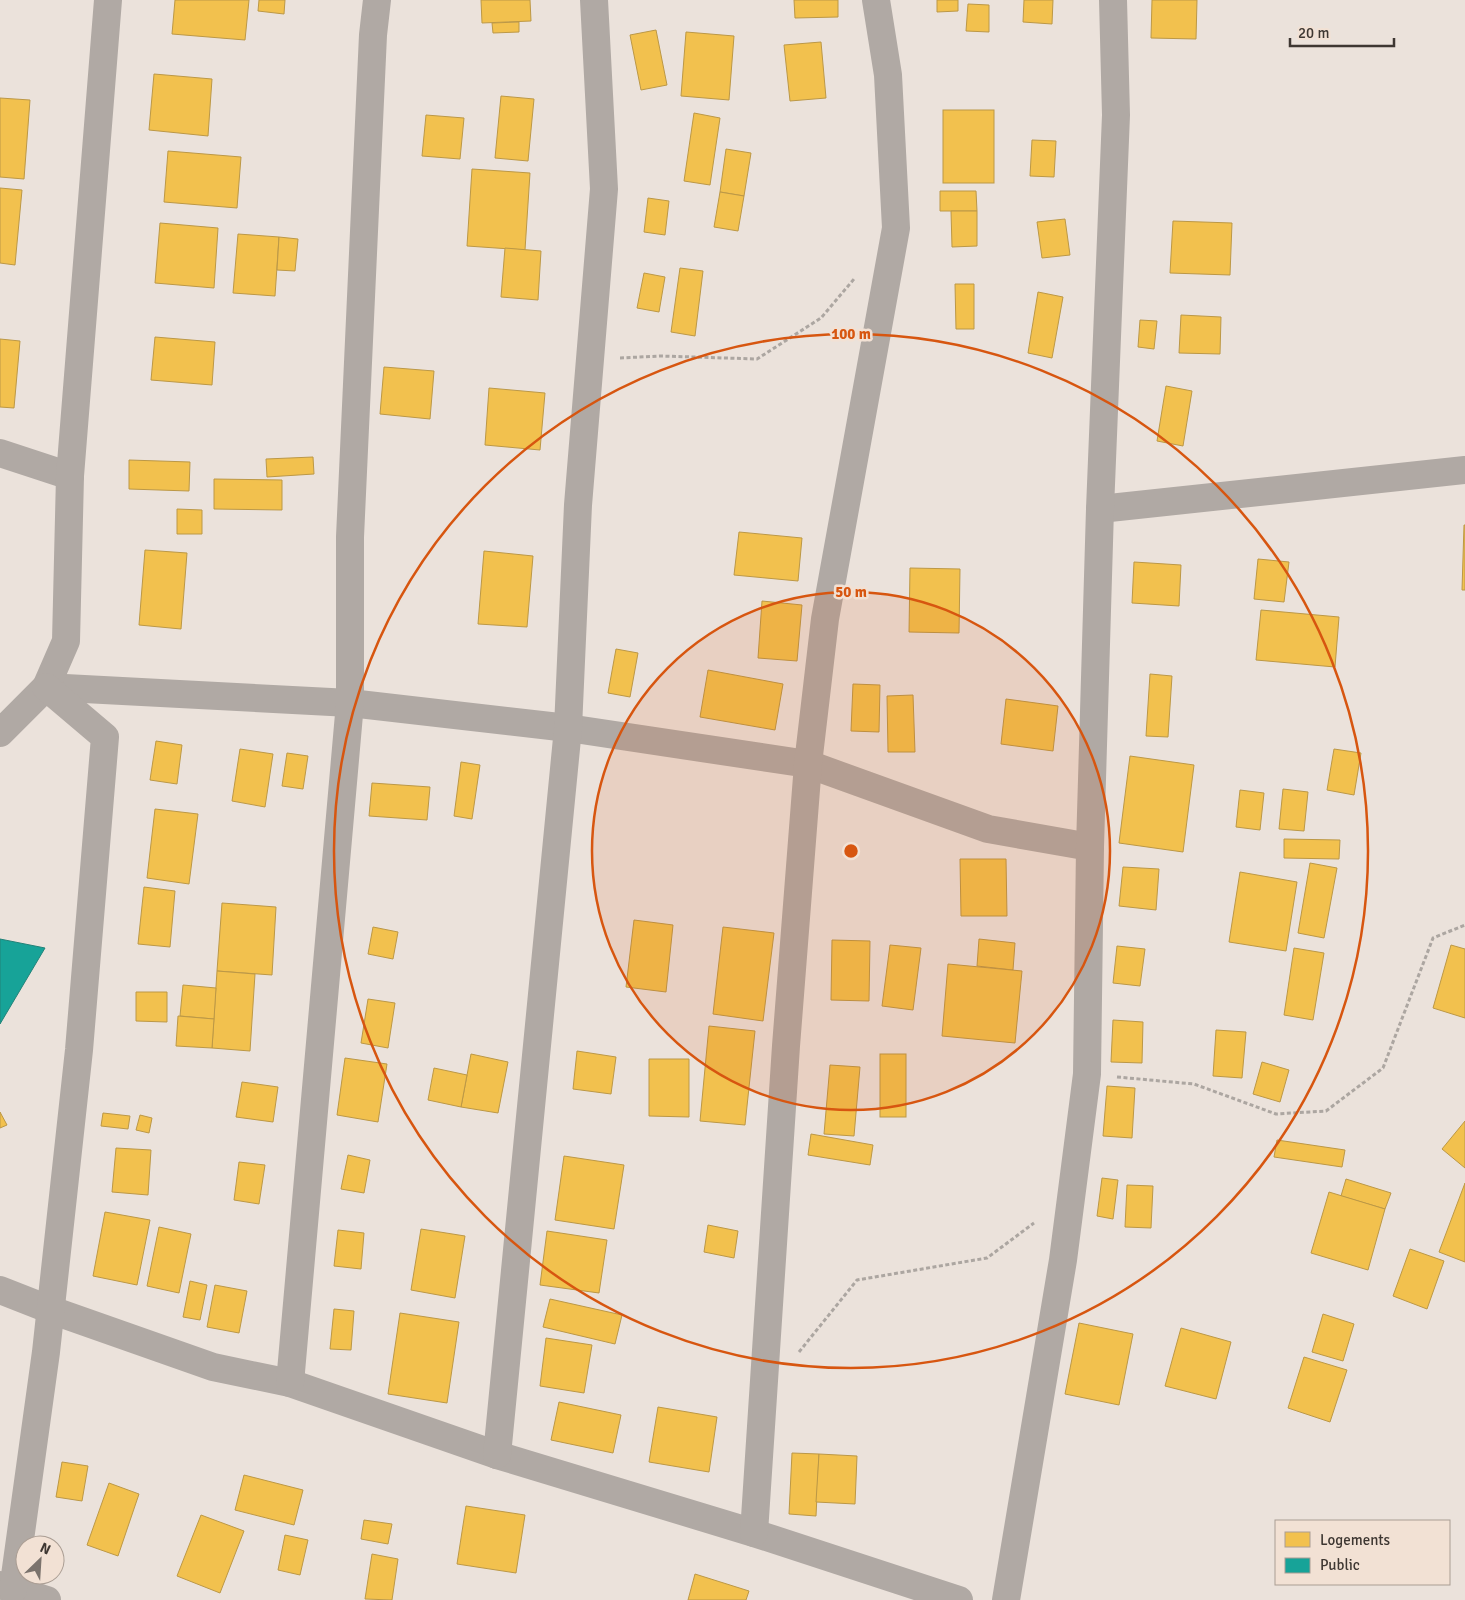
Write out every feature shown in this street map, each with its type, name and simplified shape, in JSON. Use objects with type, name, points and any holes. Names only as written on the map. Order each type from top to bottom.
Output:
[{"type":"street","points":[[0,733],[46,687],[66,640],[70,476],[108,0]]},
{"type":"street","points":[[290,1384],[350,703],[350,537],[373,45],[377,0]]},
{"type":"street","points":[[497,1455],[568,728],[578,506],[604,189],[594,0]]},
{"type":"street","points":[[754,1533],[786,1046],[808,764],[825,620],[896,228],[888,75],[876,0]]},
{"type":"street","points":[[1006,1600],[1063,1260],[1087,1074],[1090,847],[1100,509],[1116,115],[1113,0]]},
{"type":"street","points":[[0,453],[70,476]]},
{"type":"street","points":[[1100,509],[1465,470]]},
{"type":"street","points":[[46,687],[350,703],[568,728],[808,764],[988,829],[1090,847]]},
{"type":"street","points":[[46,687],[105,737],[80,1050],[51,1310],[45,1362],[7,1587],[46,1600]]},
{"type":"street","points":[[0,1290],[214,1368],[290,1384],[497,1455],[754,1533],[959,1600]]},
{"type":"path","points":[[590,359],[661,356],[757,359],[821,318],[858,273]]},
{"type":"path","points":[[1087,1074],[1194,1084],[1276,1114],[1326,1111],[1383,1068],[1433,938],[1465,925]]},
{"type":"path","points":[[798,1354],[857,1280],[986,1258],[1071,1196]]},
{"type":"building: Logements","points":[[175,0],[249,0],[245,40],[172,34]]},
{"type":"building: Logements","points":[[259,0],[285,0],[284,14],[258,11]]},
{"type":"building: Logements","points":[[481,0],[530,0],[531,21],[482,23]]},
{"type":"building: Logements","points":[[794,0],[838,0],[838,17],[795,18]]},
{"type":"building: Logements","points":[[937,0],[958,0],[958,11],[937,12]]},
{"type":"building: Logements","points":[[1024,0],[1053,0],[1052,24],[1023,22]]},
{"type":"building: Logements","points":[[1152,0],[1197,0],[1196,39],[1151,38]]},
{"type":"building: Logements","points":[[968,4],[989,5],[989,32],[966,31]]},
{"type":"building: Logements","points":[[519,22],[519,32],[493,33],[492,23]]},
{"type":"building: Logements","points":[[656,30],[667,85],[641,90],[630,35]]},
{"type":"building: Logements","points":[[686,32],[734,36],[729,100],[681,96]]},
{"type":"building: Logements","points":[[821,42],[826,98],[790,101],[784,45]]},
{"type":"building: Logements","points":[[154,74],[212,79],[208,136],[149,130]]},
{"type":"building: Logements","points":[[501,96],[534,99],[528,161],[495,158]]},
{"type":"building: Logements","points":[[0,98],[30,100],[24,179],[0,177]]},
{"type":"building: Logements","points":[[943,110],[994,110],[994,183],[943,183]]},
{"type":"building: Logements","points":[[694,113],[720,118],[710,185],[684,181]]},
{"type":"building: Logements","points":[[426,115],[464,118],[460,159],[422,156]]},
{"type":"building: Logements","points":[[1032,140],[1056,141],[1054,177],[1030,176]]},
{"type":"building: Logements","points":[[726,149],[751,153],[744,196],[720,192]]},
{"type":"building: Logements","points":[[168,151],[241,157],[237,208],[164,202]]},
{"type":"building: Logements","points":[[472,169],[530,173],[525,250],[467,246]]},
{"type":"building: Logements","points":[[0,188],[22,190],[15,265],[0,263]]},
{"type":"building: Logements","points":[[940,191],[976,191],[977,211],[940,211]]},
{"type":"building: Logements","points":[[720,192],[744,196],[738,231],[714,227]]},
{"type":"building: Logements","points":[[648,198],[669,201],[665,235],[644,232]]},
{"type":"building: Logements","points":[[951,211],[977,211],[977,246],[952,247]]},
{"type":"building: Logements","points":[[1065,219],[1070,255],[1042,258],[1037,222]]},
{"type":"building: Logements","points":[[1173,221],[1232,223],[1230,275],[1170,273]]},
{"type":"building: Logements","points":[[160,223],[218,228],[214,288],[155,283]]},
{"type":"building: Logements","points":[[238,234],[279,237],[275,296],[233,293]]},
{"type":"building: Logements","points":[[279,237],[298,239],[295,271],[277,270]]},
{"type":"building: Logements","points":[[505,248],[541,251],[538,300],[501,297]]},
{"type":"building: Logements","points":[[680,268],[703,271],[695,336],[671,332]]},
{"type":"building: Logements","points":[[644,273],[665,277],[659,312],[637,308]]},
{"type":"building: Logements","points":[[955,284],[974,284],[974,329],[956,329]]},
{"type":"building: Logements","points":[[1038,292],[1063,297],[1052,358],[1028,353]]},
{"type":"building: Logements","points":[[1181,315],[1221,317],[1220,354],[1179,353]]},
{"type":"building: Logements","points":[[1140,320],[1157,321],[1154,349],[1138,347]]},
{"type":"building: Logements","points":[[155,337],[215,342],[212,385],[151,380]]},
{"type":"building: Logements","points":[[0,339],[20,341],[14,408],[0,407]]},
{"type":"building: Logements","points":[[384,367],[434,371],[430,419],[380,414]]},
{"type":"building: Logements","points":[[1166,386],[1192,391],[1183,446],[1157,441]]},
{"type":"building: Logements","points":[[489,388],[545,393],[540,450],[485,445]]},
{"type":"building: Logements","points":[[313,457],[314,474],[267,477],[266,459]]},
{"type":"building: Logements","points":[[129,460],[190,462],[189,491],[129,489]]},
{"type":"building: Logements","points":[[214,479],[282,480],[282,510],[214,509]]},
{"type":"building: Logements","points":[[177,509],[202,510],[202,534],[177,534]]},
{"type":"building: Logements","points":[[1464,525],[1465,590],[1462,590]]},
{"type":"building: Logements","points":[[739,532],[802,538],[798,581],[734,575]]},
{"type":"building: Logements","points":[[145,550],[187,553],[181,629],[139,625]]},
{"type":"building: Logements","points":[[484,551],[533,556],[527,627],[478,624]]},
{"type":"building: Logements","points":[[1258,559],[1289,562],[1284,602],[1254,599]]},
{"type":"building: Logements","points":[[1134,562],[1181,565],[1179,606],[1132,603]]},
{"type":"building: Logements","points":[[910,568],[960,569],[959,633],[909,632]]},
{"type":"building: Logements","points":[[762,601],[802,605],[797,661],[758,658]]},
{"type":"building: Logements","points":[[1261,610],[1339,617],[1335,667],[1256,660]]},
{"type":"building: Logements","points":[[616,649],[638,653],[630,697],[608,693]]},
{"type":"building: Logements","points":[[708,670],[783,684],[775,730],[700,717]]},
{"type":"building: Logements","points":[[1150,674],[1172,676],[1168,737],[1146,736]]},
{"type":"building: Logements","points":[[853,684],[880,685],[879,732],[851,731]]},
{"type":"building: Logements","points":[[913,695],[915,752],[888,752],[887,696]]},
{"type":"building: Logements","points":[[1006,699],[1058,706],[1053,751],[1001,744]]},
{"type":"building: Logements","points":[[156,741],[182,745],[177,784],[150,780]]},
{"type":"building: Logements","points":[[240,749],[273,754],[265,807],[232,801]]},
{"type":"building: Logements","points":[[1334,749],[1361,753],[1354,795],[1327,790]]},
{"type":"building: Logements","points":[[287,753],[308,756],[303,789],[282,786]]},
{"type":"building: Logements","points":[[1130,756],[1194,765],[1183,852],[1119,843]]},
{"type":"building: Logements","points":[[461,762],[480,765],[472,819],[454,816]]},
{"type":"building: Logements","points":[[372,783],[430,787],[427,820],[369,816]]},
{"type":"building: Logements","points":[[1283,789],[1308,792],[1304,831],[1279,829]]},
{"type":"building: Logements","points":[[1240,790],[1264,793],[1260,830],[1236,827]]},
{"type":"building: Logements","points":[[155,809],[198,814],[189,884],[147,878]]},
{"type":"building: Logements","points":[[1284,839],[1340,840],[1339,859],[1284,858]]},
{"type":"building: Logements","points":[[960,859],[1006,859],[1007,916],[961,916]]},
{"type":"building: Logements","points":[[1310,863],[1337,868],[1324,938],[1298,933]]},
{"type":"building: Logements","points":[[1123,867],[1159,869],[1156,910],[1119,906]]},
{"type":"building: Logements","points":[[1240,872],[1297,882],[1286,951],[1229,942]]},
{"type":"building: Logements","points":[[144,887],[175,891],[170,947],[138,944]]},
{"type":"building: Logements","points":[[222,903],[276,907],[272,975],[217,971]]},
{"type":"building: Logements","points":[[634,920],[673,925],[666,992],[626,987]]},
{"type":"building: Logements","points":[[373,927],[398,932],[393,959],[368,954]]},
{"type":"building: Logements","points":[[723,927],[774,933],[763,1021],[713,1014]]},
{"type":"building: Logements","points":[[979,939],[1015,943],[1013,970],[977,966]]},
{"type":"building: Logements","points":[[832,940],[870,941],[869,1001],[831,1000]]},
{"type":"building: Logements","points":[[890,945],[921,948],[913,1010],[882,1006]]},
{"type":"building: Logements","points":[[1451,945],[1465,949],[1465,1018],[1433,1008]]},
{"type":"building: Logements","points":[[1117,946],[1145,949],[1140,986],[1113,983]]},
{"type":"building: Logements","points":[[1294,948],[1324,953],[1313,1020],[1284,1015]]},
{"type":"building: Logements","points":[[948,964],[1022,971],[1015,1043],[942,1036]]},
{"type":"building: Logements","points":[[217,971],[255,974],[250,1051],[212,1048]]},
{"type":"building: Logements","points":[[183,985],[216,988],[214,1019],[180,1016]]},
{"type":"building: Logements","points":[[136,992],[167,992],[167,1022],[136,1021]]},
{"type":"building: Logements","points":[[368,999],[395,1003],[388,1048],[361,1043]]},
{"type":"building: Logements","points":[[178,1016],[214,1019],[212,1048],[176,1046]]},
{"type":"building: Logements","points":[[1113,1020],[1143,1022],[1142,1063],[1111,1062]]},
{"type":"building: Logements","points":[[709,1026],[755,1031],[745,1125],[700,1121]]},
{"type":"building: Logements","points":[[1216,1030],[1246,1032],[1242,1078],[1213,1076]]},
{"type":"building: Logements","points":[[577,1051],[616,1057],[611,1094],[573,1089]]},
{"type":"building: Logements","points":[[471,1054],[508,1062],[498,1113],[461,1107]]},
{"type":"building: Logements","points":[[880,1054],[906,1054],[906,1117],[880,1117]]},
{"type":"building: Logements","points":[[345,1058],[387,1064],[378,1122],[337,1115]]},
{"type":"building: Logements","points":[[649,1059],[689,1059],[689,1117],[649,1116]]},
{"type":"building: Logements","points":[[1262,1062],[1289,1070],[1280,1102],[1253,1094]]},
{"type":"building: Logements","points":[[830,1065],[860,1067],[854,1136],[824,1134]]},
{"type":"building: Logements","points":[[434,1068],[467,1075],[461,1107],[428,1100]]},
{"type":"building: Logements","points":[[242,1082],[278,1087],[273,1122],[236,1117]]},
{"type":"building: Logements","points":[[1107,1086],[1135,1088],[1132,1138],[1103,1136]]},
{"type":"building: Logements","points":[[0,1112],[7,1125],[0,1128]]},
{"type":"building: Logements","points":[[103,1113],[130,1116],[128,1129],[101,1126]]},
{"type":"building: Logements","points":[[140,1115],[152,1118],[149,1133],[136,1130]]},
{"type":"building: Logements","points":[[1465,1121],[1465,1168],[1442,1149]]},
{"type":"building: Logements","points":[[811,1134],[873,1145],[870,1165],[808,1155]]},
{"type":"building: Logements","points":[[1277,1140],[1345,1150],[1342,1167],[1274,1157]]},
{"type":"building: Logements","points":[[116,1148],[151,1150],[148,1195],[112,1192]]},
{"type":"building: Logements","points":[[348,1155],[370,1160],[364,1193],[341,1189]]},
{"type":"building: Logements","points":[[564,1156],[624,1165],[614,1229],[555,1220]]},
{"type":"building: Logements","points":[[239,1162],[265,1165],[259,1204],[234,1200]]},
{"type":"building: Logements","points":[[1102,1178],[1118,1180],[1113,1219],[1097,1216]]},
{"type":"building: Logements","points":[[1346,1179],[1391,1193],[1385,1209],[1341,1196]]},
{"type":"building: Logements","points":[[1465,1183],[1465,1262],[1439,1252]]},
{"type":"building: Logements","points":[[1127,1185],[1153,1186],[1151,1228],[1125,1227]]},
{"type":"building: Logements","points":[[1329,1192],[1385,1209],[1368,1270],[1311,1253]]},
{"type":"building: Logements","points":[[105,1212],[150,1220],[137,1285],[93,1276]]},
{"type":"building: Logements","points":[[708,1225],[738,1231],[734,1258],[704,1252]]},
{"type":"building: Logements","points":[[159,1227],[191,1234],[179,1293],[147,1286]]},
{"type":"building: Logements","points":[[421,1229],[465,1236],[455,1298],[411,1290]]},
{"type":"building: Logements","points":[[338,1230],[364,1233],[361,1269],[334,1266]]},
{"type":"building: Logements","points":[[547,1231],[607,1240],[599,1293],[540,1285]]},
{"type":"building: Logements","points":[[1410,1249],[1444,1261],[1427,1309],[1393,1296]]},
{"type":"building: Logements","points":[[190,1281],[207,1285],[200,1320],[183,1317]]},
{"type":"building: Logements","points":[[215,1285],[247,1291],[239,1333],[207,1327]]},
{"type":"building: Logements","points":[[550,1299],[622,1315],[615,1344],[543,1327]]},
{"type":"building: Logements","points":[[334,1309],[354,1311],[351,1350],[330,1349]]},
{"type":"building: Logements","points":[[400,1313],[459,1322],[447,1403],[388,1394]]},
{"type":"building: Logements","points":[[1323,1314],[1354,1324],[1343,1361],[1312,1352]]},
{"type":"building: Logements","points":[[1079,1323],[1133,1334],[1119,1405],[1065,1394]]},
{"type":"building: Logements","points":[[1181,1328],[1231,1342],[1216,1399],[1165,1386]]},
{"type":"building: Logements","points":[[546,1338],[592,1345],[584,1393],[540,1386]]},
{"type":"building: Logements","points":[[1304,1357],[1347,1370],[1330,1422],[1288,1408]]},
{"type":"building: Logements","points":[[559,1402],[621,1415],[613,1453],[551,1440]]},
{"type":"building: Logements","points":[[658,1407],[717,1417],[709,1472],[649,1462]]},
{"type":"building: Logements","points":[[792,1453],[819,1454],[816,1516],[789,1514]]},
{"type":"building: Logements","points":[[819,1454],[857,1456],[855,1504],[816,1502]]},
{"type":"building: Logements","points":[[62,1462],[88,1466],[82,1501],[56,1497]]},
{"type":"building: Logements","points":[[244,1475],[303,1490],[294,1525],[235,1510]]},
{"type":"building: Logements","points":[[109,1483],[139,1494],[118,1556],[87,1545]]},
{"type":"building: Logements","points":[[466,1506],[525,1515],[516,1573],[457,1564]]},
{"type":"building: Logements","points":[[201,1515],[244,1531],[220,1593],[177,1576]]},
{"type":"building: Logements","points":[[364,1520],[392,1524],[388,1544],[361,1539]]},
{"type":"building: Logements","points":[[285,1535],[308,1540],[300,1575],[278,1570]]},
{"type":"building: Logements","points":[[372,1554],[398,1559],[392,1600],[365,1599]]},
{"type":"building: Logements","points":[[695,1574],[749,1591],[746,1600],[688,1600]]},
{"type":"building: Public","points":[[0,939],[45,948],[0,1024]]}]
